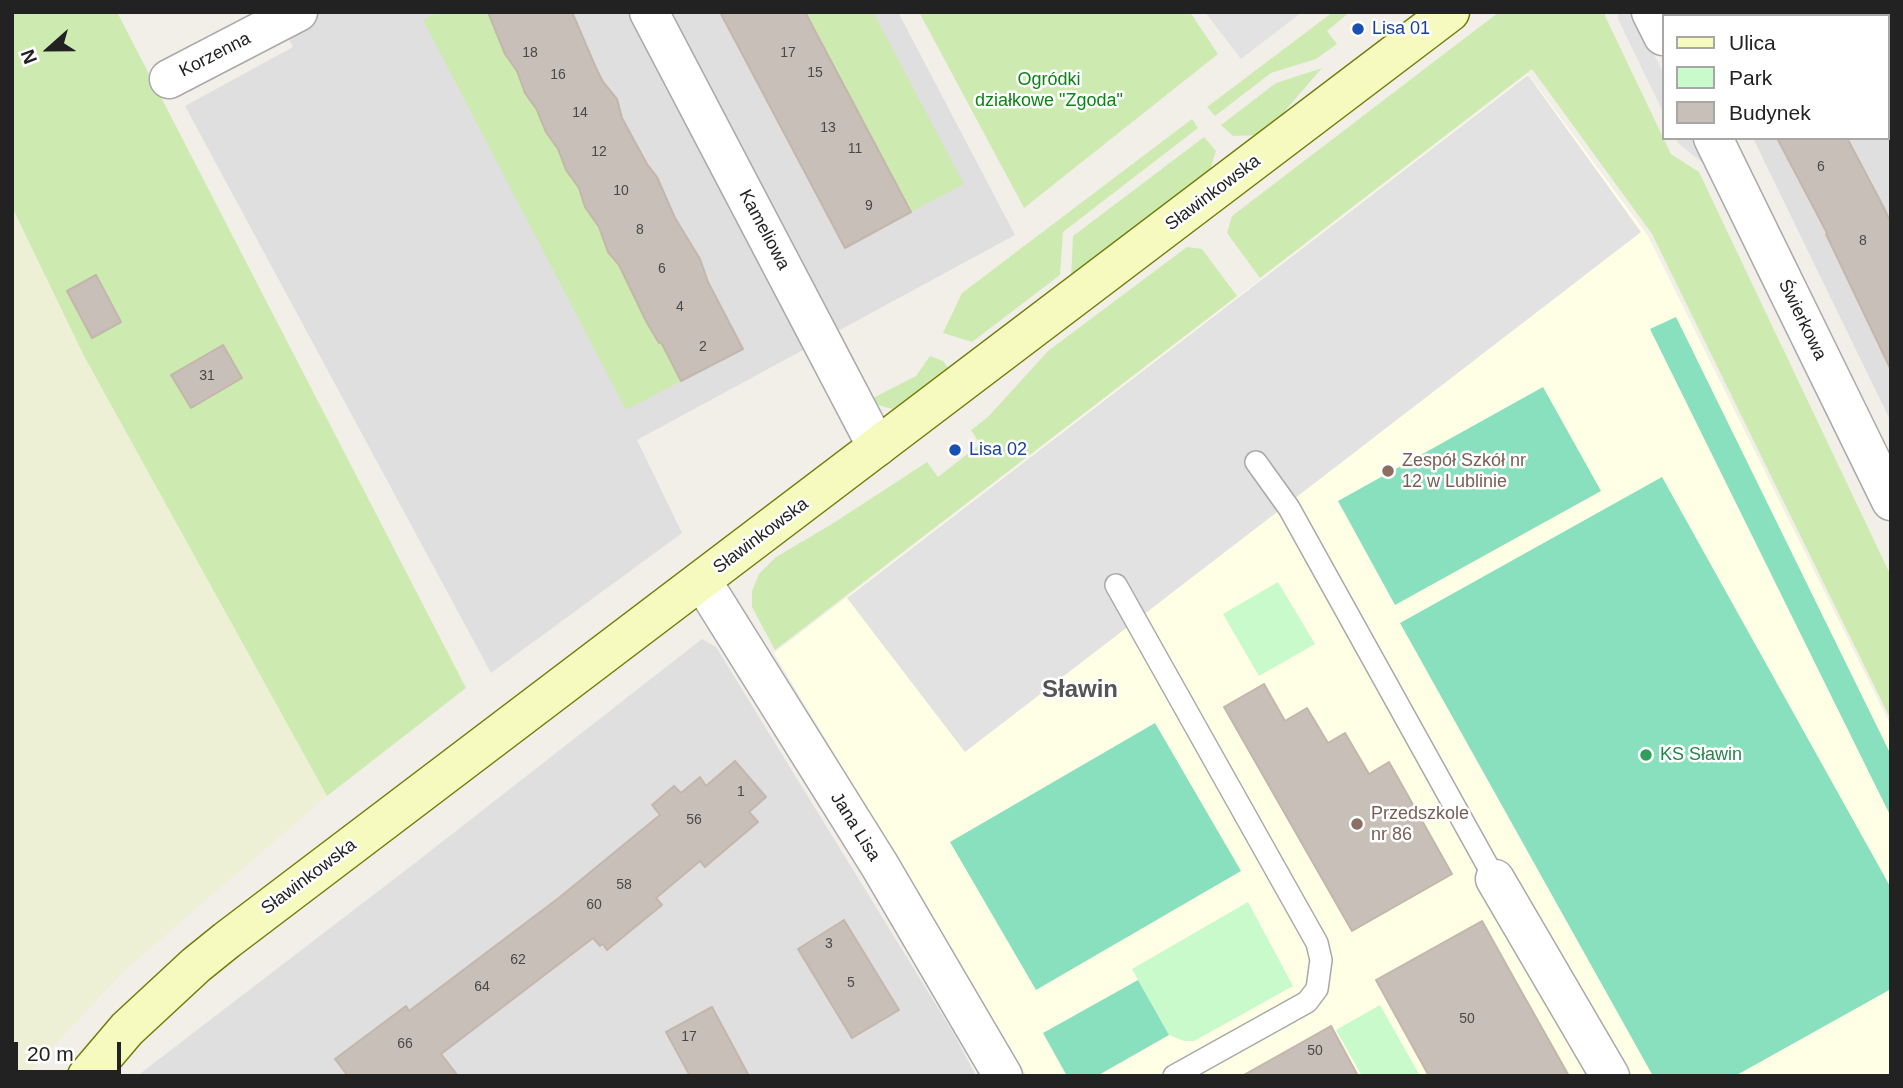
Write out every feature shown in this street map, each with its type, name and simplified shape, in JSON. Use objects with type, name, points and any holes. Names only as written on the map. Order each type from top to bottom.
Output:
[{"type":"street","name":"Korzenna","points":[[169,79],[298,12]]},
{"type":"street","name":"Kameliowa","points":[[649,12],[877,447]]},
{"type":"street","name":"Sławinkowska","points":[[87,1076],[127,1030],[196,965],[227,940],[1450,12]]},
{"type":"street","points":[[1651,12],[1661,32]]},
{"type":"street","name":"Świerkowa","points":[[1714,140],[1891,501]]},
{"type":"street","name":"Jana Lisa","points":[[702,581],[880,866],[1003,1076]]},
{"type":"street","points":[[1495,879],[1610,1076]]},
{"type":"lane","points":[[1256,462],[1289,509],[1495,879]]},
{"type":"lane","points":[[1116,585],[1317,943],[1321,960],[1317,989],[1307,1002],[1174,1076]]},
{"type":"shaded area","points":[[275,12],[898,12],[1015,235],[637,440],[682,533],[491,673],[185,106],[293,47]]},
{"type":"shaded area","points":[[1205,12],[1302,12],[1241,59]]},
{"type":"shaded area","points":[[1618,12],[1634,12],[1661,69],[1661,108],[1618,19]]},
{"type":"shaded area","points":[[1706,12],[1891,12],[1891,422],[1754,140],[1889,140],[1889,14]]},
{"type":"shaded area","name":"Zespół Szkół nr 12 w Lublinie","points":[[1528,74],[1648,236],[1891,726],[1891,1076],[1027,1076],[774,653]]},
{"type":"shaded area","points":[[1528,75],[1641,232],[965,752],[847,598]]},
{"type":"shaded area","points":[[1677,140],[1695,140],[1709,168]]},
{"type":"shaded area","points":[[12,207],[84,356],[327,796],[124,971],[26,1076],[12,1076]]},
{"type":"shaded area","points":[[702,639],[716,647],[954,1034],[976,1076],[137,1076],[415,863]]},
{"type":"green space","points":[[12,12],[117,12],[466,688],[327,796],[84,356],[12,207]]},
{"type":"green space","points":[[438,12],[488,12],[681,381],[626,410],[423,20]]},
{"type":"green space","points":[[806,12],[873,12],[964,184],[911,212]]},
{"type":"green space","name":"Ogródki działkowe \"Zgoda\"","points":[[919,12],[1190,12],[1218,54],[1024,208]]},
{"type":"green space","points":[[1333,12],[1350,12],[1327,31],[1337,44],[1316,59],[1271,73],[1215,116],[1207,107]]},
{"type":"green space","points":[[1499,12],[1605,12],[1661,133],[1661,140],[1664,140],[1671,154],[1699,172],[1891,576],[1891,720],[1652,234],[1532,69],[1260,278],[1227,233],[1232,216]]},
{"type":"green space","points":[[1322,68],[1262,135],[1233,136],[1221,125],[1276,83]]},
{"type":"green space","points":[[1192,119],[1198,128],[1063,232],[1060,275],[972,342],[943,333],[962,293]]},
{"type":"green space","points":[[1204,137],[1216,151],[1209,173],[1071,279],[1073,236]]},
{"type":"green space","points":[[1187,247],[1202,249],[1237,296],[775,650],[752,607],[752,591],[759,574],[776,557],[927,462],[938,477],[980,444],[971,430],[988,417],[1048,351]]},
{"type":"green space","points":[[1676,317],[1891,755],[1891,817],[1650,329]]},
{"type":"green space","points":[[930,356],[943,361],[949,369],[903,406],[893,409],[878,405],[871,399],[916,376]]},
{"type":"green space","points":[[1543,387],[1601,491],[1395,605],[1338,501]]},
{"type":"green space","name":"KS Sławin","points":[[1662,477],[1891,888],[1891,989],[1735,1076],[1653,1076],[1400,623]]},
{"type":"green space","points":[[1278,582],[1315,644],[1259,676],[1223,614]]},
{"type":"green space","points":[[1155,723],[1241,871],[1036,990],[950,842]]},
{"type":"green space","points":[[1248,902],[1293,986],[1194,1041],[1184,1041],[1169,1035],[1132,969]]},
{"type":"green space","points":[[1138,980],[1169,1035],[1097,1076],[1067,1076],[1043,1033]]},
{"type":"green space","points":[[1380,1005],[1420,1076],[1362,1076],[1336,1030]]},
{"type":"building","points":[[488,12],[572,12],[603,82],[617,99],[622,118],[700,259],[708,282],[743,349],[681,381],[661,342],[659,343],[647,323],[619,265],[608,252],[599,227],[585,207],[579,188],[566,170],[558,149],[525,93],[517,71],[505,54]]},
{"type":"building","points":[[720,12],[805,12],[911,212],[845,248]]},
{"type":"building","points":[[1778,140],[1848,140],[1883,206],[1891,223],[1891,370],[1826,234]]},
{"type":"building","points":[[96,275],[121,322],[92,338],[67,291]]},
{"type":"building","points":[[223,345],[242,378],[191,408],[171,375]]},
{"type":"building","name":"Przedszkole nr 86","points":[[1264,684],[1285,721],[1307,708],[1328,743],[1345,733],[1369,774],[1389,762],[1452,874],[1352,931],[1224,707]]},
{"type":"building","points":[[735,761],[766,797],[749,812],[758,822],[705,867],[700,861],[656,898],[662,905],[607,950],[593,938],[441,1054],[458,1076],[348,1076],[335,1059],[406,1006],[409,1011],[560,897],[660,815],[652,805],[674,786],[681,793],[700,777],[706,786]]},
{"type":"building","points":[[844,920],[899,1010],[852,1038],[798,949]]},
{"type":"building","points":[[1482,921],[1569,1076],[1429,1076],[1376,980]]},
{"type":"building","points":[[712,1007],[749,1076],[690,1076],[666,1032]]},
{"type":"building","points":[[1331,1026],[1358,1076],[1242,1076]]},
{"type":"place","name":"Lisa 01","points":[[1358,29]]},
{"type":"place","name":"Lisa 02","points":[[955,450]]},
{"type":"place","name":"Zespół Szkół nr 12 w Lublinie","points":[[1388,471]]},
{"type":"place","name":"KS Sławin","points":[[1646,755]]},
{"type":"place","name":"Przedszkole nr 86","points":[[1357,824]]},
{"type":"district","name":"Sławin","points":[[1080,690]]}]
